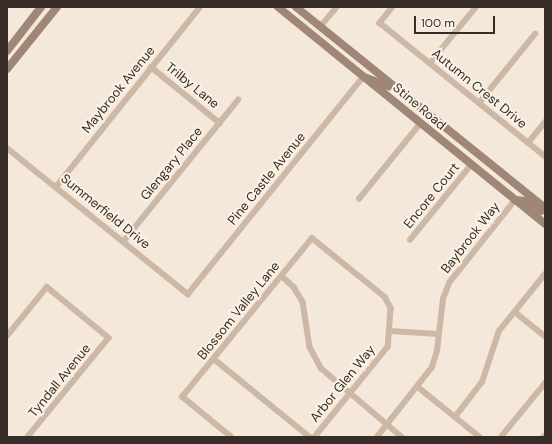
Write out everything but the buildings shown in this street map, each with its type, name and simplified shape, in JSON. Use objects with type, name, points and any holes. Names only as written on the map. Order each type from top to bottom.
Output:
[{"type":"main road","points":[[7,51],[41,7]]},
{"type":"main road","points":[[31,39],[49,7]]},
{"type":"main road","points":[[7,69],[57,7]]},
{"type":"main road","points":[[279,7],[312,28],[320,27]]},
{"type":"main road","name":"Stine Road","points":[[279,7],[420,124],[545,224]]},
{"type":"main road","name":"Stine Road","points":[[296,7],[545,208]]},
{"type":"main road","points":[[363,77],[376,80],[403,94]]},
{"type":"main road","points":[[515,200],[526,201],[545,213]]},
{"type":"street","name":"Maybrook Avenue","points":[[56,187],[200,7]]},
{"type":"street","points":[[320,27],[337,7]]},
{"type":"street","name":"Autumn Crest Drive","points":[[393,7],[380,23],[545,156]]},
{"type":"street","points":[[430,63],[476,7]]},
{"type":"street","points":[[479,103],[535,34]]},
{"type":"street","name":"Trilby Lane","points":[[151,67],[220,122]]},
{"type":"street","name":"Pine Castle Avenue","points":[[188,294],[363,77]]},
{"type":"street","name":"Glengary Place","points":[[123,242],[238,100]]},
{"type":"street","points":[[528,143],[545,122]]},
{"type":"street","points":[[359,199],[420,124]]},
{"type":"street","name":"Summerfield Drive","points":[[7,148],[188,294]]},
{"type":"street","name":"Encore Court","points":[[410,240],[471,165]]},
{"type":"street","name":"Baybrook Way","points":[[377,437],[418,387],[435,358],[443,299],[449,282],[515,200]]},
{"type":"street","name":"Blossom Valley Lane","points":[[231,437],[182,397],[312,238]]},
{"type":"street","name":"Arbor Glen Way","points":[[312,238],[387,299],[391,308],[388,347],[315,437]]},
{"type":"street","points":[[455,417],[482,382],[495,340],[545,274]]},
{"type":"street","points":[[282,276],[294,288],[302,302],[310,347],[316,361],[327,376],[402,437]]},
{"type":"street","name":"Tyndall Avenue","points":[[7,336],[47,287],[109,338],[28,437]]},
{"type":"street","points":[[515,312],[545,336]]},
{"type":"street","points":[[390,332],[438,334]]},
{"type":"street","points":[[214,359],[310,437]]},
{"type":"street","points":[[501,437],[545,383]]},
{"type":"street","points":[[418,387],[480,437]]}]
